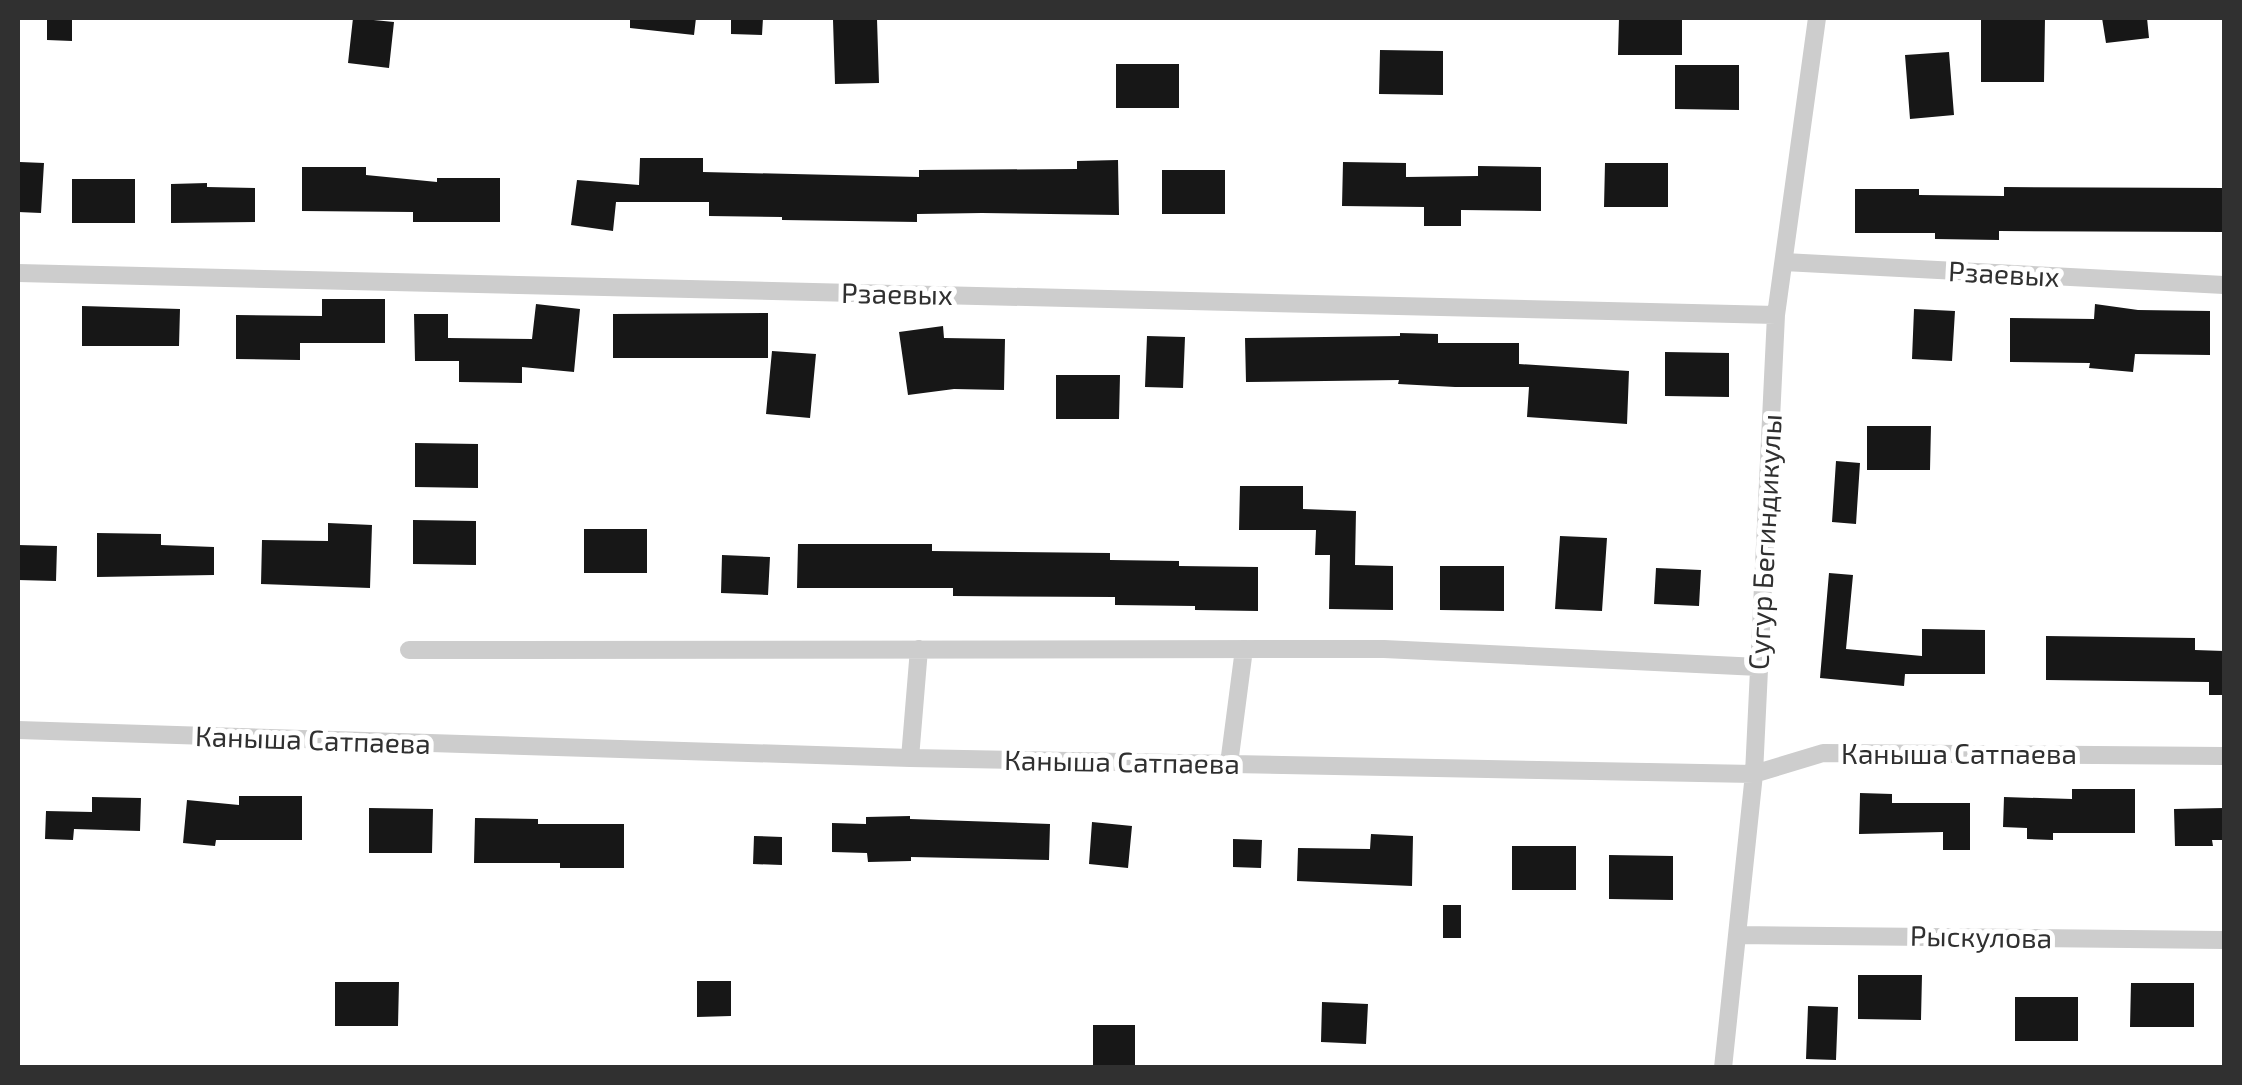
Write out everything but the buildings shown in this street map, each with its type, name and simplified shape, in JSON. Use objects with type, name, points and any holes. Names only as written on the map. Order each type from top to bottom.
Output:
[{"type":"street","name":"Сугур Бегиндикулы","points":[[1723,1068],[1754,774],[1776,315],[1817,18]]},
{"type":"street","name":"Рзаевых","points":[[1784,262],[2224,285]]},
{"type":"street","name":"Рзаевых","points":[[18,273],[1776,315]]},
{"type":"street","points":[[910,758],[919,649]]},
{"type":"street","points":[[409,650],[1384,649],[1759,667]]},
{"type":"street","points":[[1228,764],[1244,650]]},
{"type":"street","name":"Каныша Сатпаева","points":[[18,730],[910,758],[1754,774],[1823,753],[2224,756]]},
{"type":"street","name":"Рыскулова","points":[[1737,935],[2224,940]]}]
